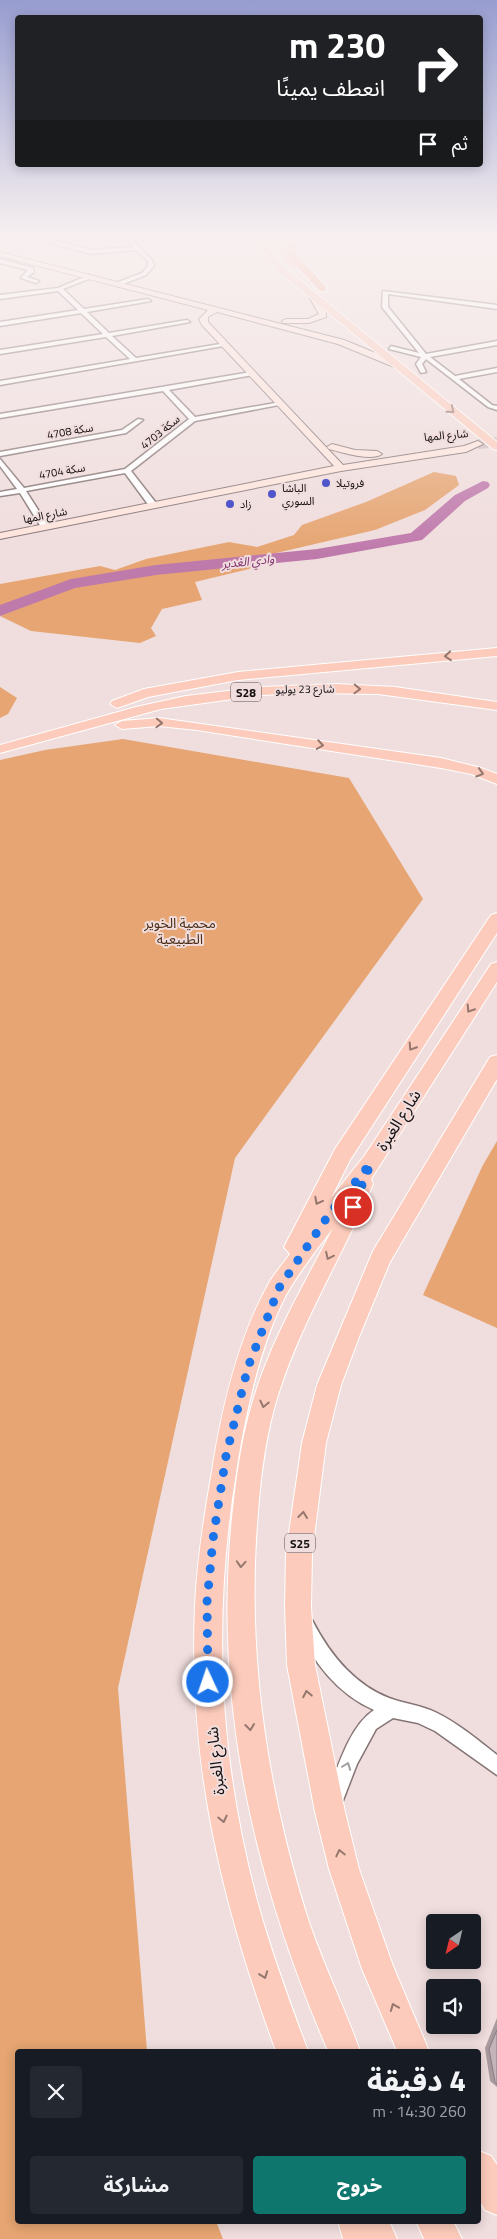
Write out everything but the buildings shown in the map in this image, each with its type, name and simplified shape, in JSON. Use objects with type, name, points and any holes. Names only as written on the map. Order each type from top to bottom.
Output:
[{"type":"main road","points":[[368,341],[497,447]]},
{"type":"main road","points":[[383,341],[426,375]]},
{"type":"main road","points":[[117,704],[144,693],[238,676],[497,652]]},
{"type":"main road","name":"شارع 23 يوليو","points":[[3,745],[117,704],[240,681],[321,676],[412,682],[497,694]]},
{"type":"main road","name":"شارع 23 يوليو","points":[[3,745],[159,706],[251,691],[286,688],[361,689],[497,706]]},
{"type":"main road","points":[[3,745],[108,727],[159,722],[441,763],[476,771],[497,779]]},
{"type":"main road","points":[[279,1288],[299,1239],[342,1156],[497,919]]},
{"type":"main road","name":"شارع الغبرة","points":[[291,2049],[257,1954],[238,1886],[221,1810],[212,1737],[206,1664],[208,1593],[222,1475],[248,1367],[279,1288],[330,1213],[371,1163],[497,968]]},
{"type":"main road","name":"S25","points":[[412,2049],[378,1969],[344,1869],[330,1812],[301,1665],[298,1607],[299,1553],[314,1443],[329,1385],[381,1258],[497,1062]]},
{"type":"main road","points":[[343,2049],[323,2006],[288,1904],[262,1805],[250,1728],[242,1648],[240,1576],[244,1512],[253,1452],[266,1395],[287,1341],[353,1207],[371,1163]]},
{"type":"main road","points":[[356,2224],[361,2239]]},
{"type":"main road","points":[[371,2224],[379,2239]]},
{"type":"main road","points":[[435,2224],[444,2239]]},
{"type":"street","points":[[0,352],[63,341]]},
{"type":"street","points":[[115,341],[134,360]]},
{"type":"street","points":[[222,341],[316,444],[344,464]]},
{"type":"street","points":[[235,341],[332,447],[344,464]]},
{"type":"street","points":[[335,341],[351,346],[397,366]]},
{"type":"street","points":[[412,341],[424,356],[490,406],[497,408]]},
{"type":"street","points":[[391,348],[424,356],[497,343]]},
{"type":"street","points":[[0,382],[226,346]]},
{"type":"street","points":[[424,356],[419,364],[426,375]]},
{"type":"street","points":[[453,378],[497,370]]},
{"type":"street","points":[[0,416],[251,374]]},
{"type":"street","points":[[164,388],[192,419]]},
{"type":"street","name":"4703 سكة","points":[[128,471],[192,419],[281,404]]},
{"type":"street","name":"سكة 4708","points":[[0,454],[124,432],[140,420]]},
{"type":"street","points":[[316,444],[318,458]]},
{"type":"street","name":"شارع المها","points":[[0,536],[153,505],[344,464],[385,453],[478,444],[466,449],[344,464],[296,468],[231,483],[153,505]]},
{"type":"street","points":[[332,447],[359,454],[385,453]]},
{"type":"street","points":[[0,461],[22,490],[45,527]]},
{"type":"street","points":[[128,471],[153,505]]},
{"type":"street","name":"سكة 4704","points":[[0,494],[128,471]]},
{"type":"street","points":[[298,1607],[309,1633],[327,1663],[348,1684],[392,1708],[420,1714],[442,1725],[497,1766]]},
{"type":"street","points":[[330,1812],[350,1759],[370,1723],[392,1708]]},
{"type":"green space","points":[[434,472],[456,476],[459,485],[425,510],[375,530],[272,554],[249,569],[195,582],[202,600],[162,609],[151,628],[156,636],[140,643],[31,631],[0,616],[0,584],[100,566],[115,570],[146,559],[229,542],[257,547],[294,535],[302,525],[366,502]]},
{"type":"green space","points":[[0,687],[17,698],[8,714],[0,718]]},
{"type":"green space","name":"محمية الخوير الطبيعية","points":[[123,739],[349,778],[423,899],[235,1158],[118,1688],[147,2049],[15,2049],[15,2224],[217,2224],[223,2239],[0,2239],[0,760],[45,750]]},
{"type":"green space","points":[[497,1141],[497,1328],[423,1295],[483,1165]]},
{"type":"waterway","name":"وادي الغدير","points":[[0,611],[71,584],[156,570],[317,554],[416,537],[460,498],[483,485]]},
{"type":"tunnel","points":[[478,444],[497,442]]},
{"type":"place","name":"فروتيلا","points":[[326,483]]},
{"type":"place","name":"الباشا السوري","points":[[272,494]]},
{"type":"place","name":"زاد","points":[[230,504]]},
{"type":"route","points":[[208,1682],[206,1664],[207,1602],[213,1539],[222,1475],[248,1367],[279,1288],[330,1213],[371,1163],[353,1207]]}]
